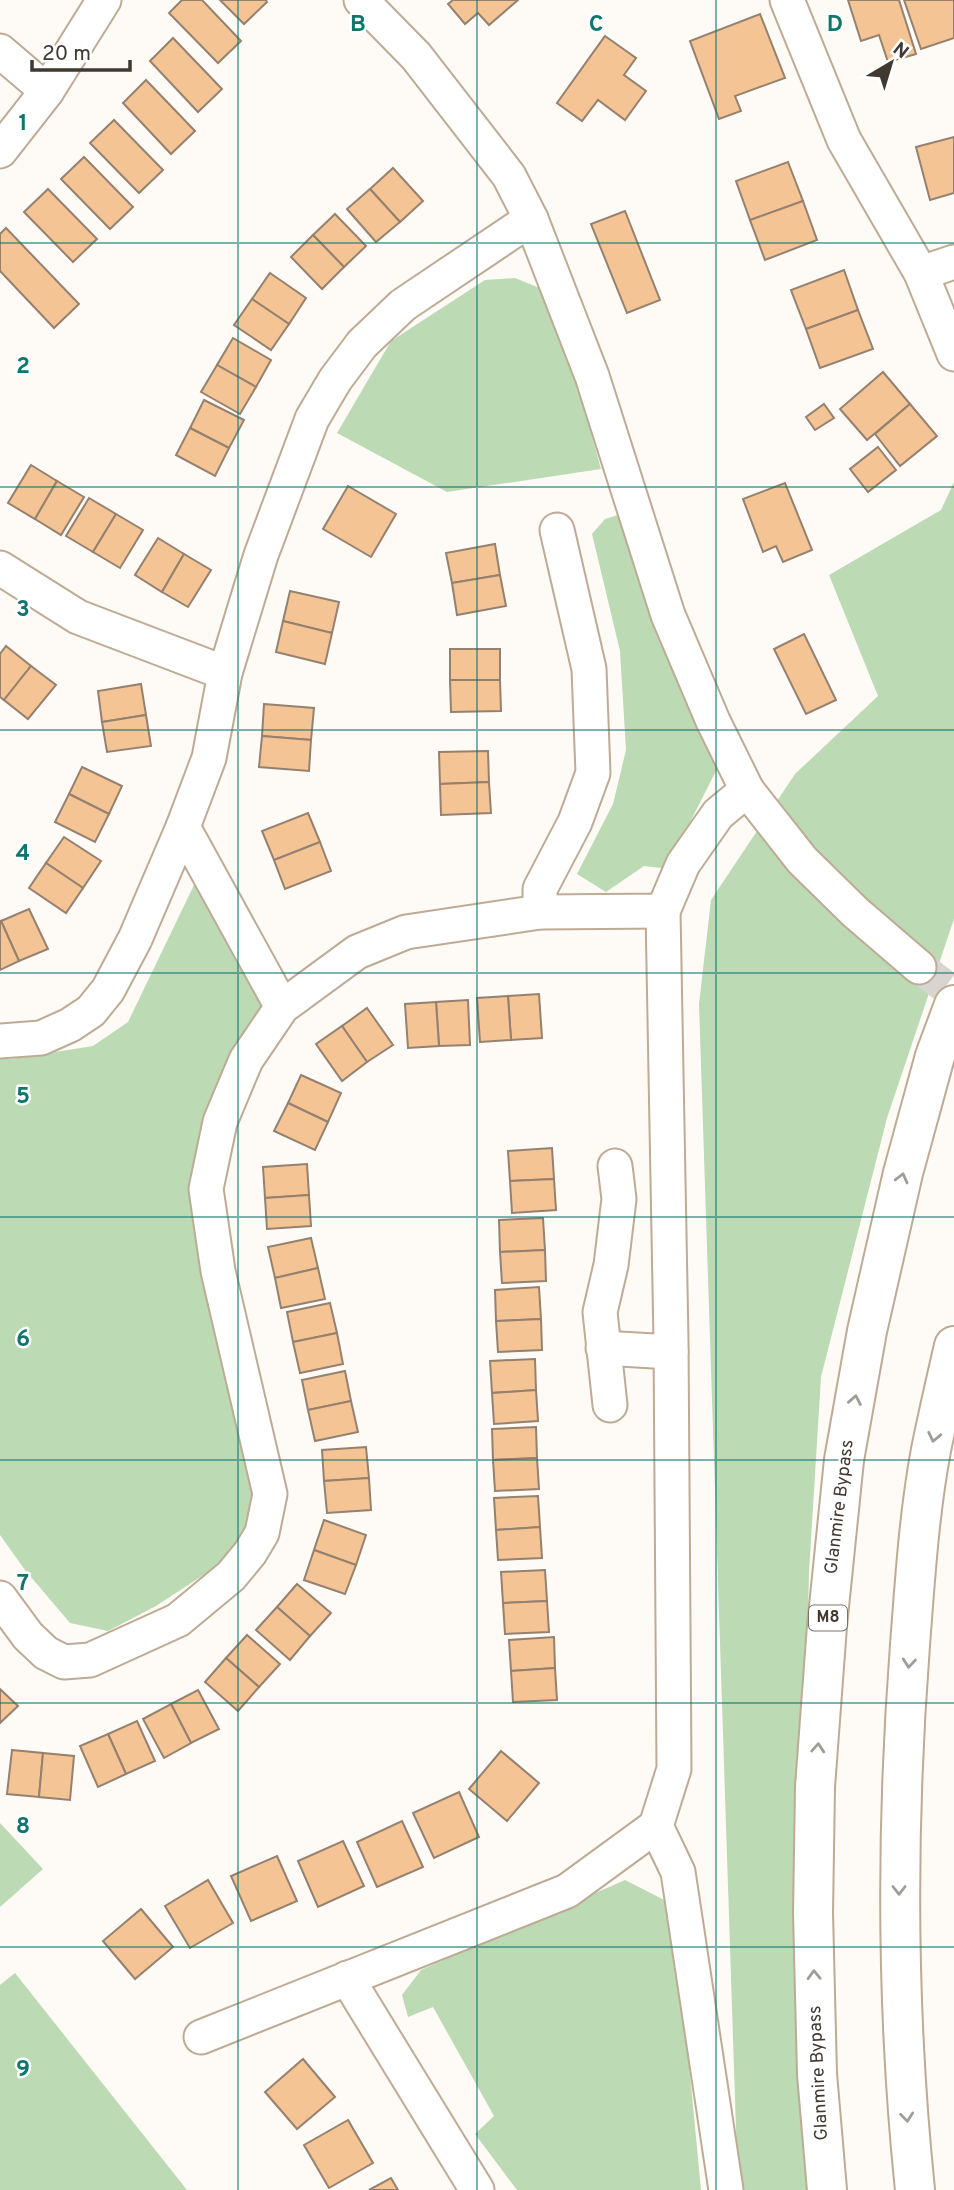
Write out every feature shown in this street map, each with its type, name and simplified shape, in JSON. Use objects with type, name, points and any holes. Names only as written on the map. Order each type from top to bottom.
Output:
[{"type":"highway","name":"Glanmire Bypass","points":[[827,2190],[817,2074],[813,1913],[815,1787],[827,1626],[844,1460],[867,1331],[903,1173],[935,1056],[954,1005]]},
{"type":"highway","points":[[915,2190],[905,2100],[899,1918],[900,1801],[917,1563],[931,1452],[954,1346]]},
{"type":"street","points":[[0,151],[47,91],[104,0]]},
{"type":"street","points":[[361,0],[416,57],[501,165],[531,219],[592,376],[668,615],[713,721],[747,790],[802,860],[855,912],[919,967]]},
{"type":"street","points":[[787,0],[844,140],[921,273],[954,354]]},
{"type":"street","points":[[0,51],[47,91]]},
{"type":"street","points":[[0,1041],[41,1038],[70,1025],[91,1011],[108,990],[135,939],[209,758],[225,673],[265,542],[312,419],[335,380],[362,344],[403,305],[531,219]]},
{"type":"street","points":[[921,273],[954,262]]},
{"type":"street","points":[[540,912],[540,889],[575,822],[593,774],[589,669],[557,530]]},
{"type":"street","points":[[0,568],[78,617],[225,673]]},
{"type":"street","points":[[201,2037],[567,1891],[656,1826],[674,1769],[671,1352],[663,911],[683,864],[718,814],[747,790]]},
{"type":"street","points":[[183,827],[282,1007]]},
{"type":"street","points":[[0,1598],[28,1636],[46,1653],[64,1662],[90,1660],[178,1620],[231,1576],[262,1533],[270,1494],[218,1271],[206,1189],[220,1122],[246,1060],[282,1007],[357,952],[407,932],[540,912],[663,911]]},
{"type":"street","points":[[610,1405],[600,1312],[611,1265],[619,1199],[615,1166]]},
{"type":"street","points":[[603,1348],[671,1352]]},
{"type":"street","points":[[656,1826],[678,1872],[726,2190]]},
{"type":"street","points":[[347,1978],[477,2190]]},
{"type":"green space","points":[[515,278],[547,291],[578,385],[601,469],[447,492],[337,433],[391,341],[485,280]]},
{"type":"green space","points":[[954,482],[954,919],[887,1118],[821,1377],[809,1572],[803,1817],[806,2190],[738,2190],[699,1004],[711,900],[795,774],[878,696],[829,575],[941,510]]},
{"type":"green space","points":[[621,514],[719,765],[673,856],[670,869],[644,866],[606,892],[577,874],[613,804],[626,750],[620,651],[592,534],[605,519]]},
{"type":"green space","points":[[195,883],[264,1007],[193,1172],[259,1494],[251,1530],[231,1557],[156,1606],[108,1631],[70,1623],[25,1570],[0,1535],[0,1057],[11,1059],[93,1046],[128,1022]]},
{"type":"green space","points":[[0,1823],[43,1869],[0,1907]]},
{"type":"green space","points":[[625,1880],[674,1905],[701,2190],[517,2190],[475,2134],[494,2116],[433,2007],[408,2017],[402,1995],[421,1970]]},
{"type":"green space","points":[[15,1973],[187,2190],[0,2190],[0,1985]]},
{"type":"building","points":[[182,0],[202,0],[241,41],[218,63],[169,13]]},
{"type":"building","points":[[220,0],[266,0],[267,2],[244,24]]},
{"type":"building","points":[[453,0],[518,0],[489,25],[478,13],[465,24],[448,4]]},
{"type":"building","points":[[848,0],[899,0],[916,54],[888,62],[879,35],[861,41]]},
{"type":"building","points":[[904,0],[954,0],[954,38],[921,49]]},
{"type":"building","points":[[760,14],[785,78],[735,96],[741,111],[719,119],[690,41]]},
{"type":"building","points":[[605,36],[636,58],[624,75],[646,91],[625,120],[598,100],[582,121],[557,103]]},
{"type":"building","points":[[173,38],[222,89],[198,112],[150,61]]},
{"type":"building","points":[[146,80],[195,131],[171,154],[123,103]]},
{"type":"building","points":[[114,120],[163,170],[139,193],[90,143]]},
{"type":"building","points":[[954,137],[954,193],[930,200],[916,147]]},
{"type":"building","points":[[84,157],[133,207],[110,229],[61,179]]},
{"type":"building","points":[[788,162],[803,201],[750,220],[736,181]]},
{"type":"building","points":[[393,168],[423,201],[400,222],[370,189]]},
{"type":"building","points":[[48,189],[97,239],[73,262],[24,212]]},
{"type":"building","points":[[370,189],[400,222],[376,242],[347,209]]},
{"type":"building","points":[[803,201],[817,240],[765,260],[750,220]]},
{"type":"building","points":[[625,211],[660,300],[627,313],[591,224]]},
{"type":"building","points":[[335,214],[366,246],[344,267],[313,235]]},
{"type":"building","points":[[6,228],[79,304],[54,328],[0,271],[0,234]]},
{"type":"building","points":[[313,235],[344,267],[322,289],[291,257]]},
{"type":"building","points":[[844,270],[858,310],[806,329],[791,290]]},
{"type":"building","points":[[270,273],[306,298],[289,324],[252,299]]},
{"type":"building","points":[[252,299],[289,324],[271,350],[234,325]]},
{"type":"building","points":[[858,310],[873,349],[820,368],[806,329]]},
{"type":"building","points":[[233,338],[271,360],[256,387],[217,365]]},
{"type":"building","points":[[217,365],[256,387],[240,414],[201,392]]},
{"type":"building","points":[[883,372],[910,404],[867,440],[840,409]]},
{"type":"building","points":[[204,400],[244,420],[229,448],[190,428]]},
{"type":"building","points":[[824,404],[834,418],[815,430],[806,417]]},
{"type":"building","points":[[910,404],[937,436],[900,466],[875,434]]},
{"type":"building","points":[[190,428],[229,448],[215,476],[176,455]]},
{"type":"building","points":[[878,447],[896,470],[868,492],[850,469]]},
{"type":"building","points":[[31,465],[57,481],[35,519],[8,503]]},
{"type":"building","points":[[57,481],[84,497],[61,535],[35,519]]},
{"type":"building","points":[[785,483],[812,550],[783,562],[776,546],[763,552],[743,499]]},
{"type":"building","points":[[348,486],[396,514],[371,557],[323,529]]},
{"type":"building","points":[[89,498],[116,514],[93,552],[66,536]]},
{"type":"building","points":[[116,514],[143,530],[120,568],[93,552]]},
{"type":"building","points":[[158,538],[184,554],[162,592],[135,575]]},
{"type":"building","points":[[495,544],[500,575],[452,583],[446,553]]},
{"type":"building","points":[[184,554],[211,570],[188,607],[162,592]]},
{"type":"building","points":[[500,575],[506,606],[457,615],[452,583]]},
{"type":"building","points":[[290,591],[339,602],[332,633],[283,621]]},
{"type":"building","points":[[283,621],[332,633],[325,664],[276,652]]},
{"type":"building","points":[[804,634],[836,700],[806,714],[774,649]]},
{"type":"building","points":[[6,646],[31,666],[4,700],[0,697],[0,654]]},
{"type":"building","points":[[450,649],[500,649],[500,680],[450,680]]},
{"type":"building","points":[[31,666],[56,685],[28,719],[4,700]]},
{"type":"building","points":[[450,680],[500,680],[501,711],[451,712]]},
{"type":"building","points":[[141,684],[146,715],[102,722],[98,691]]},
{"type":"building","points":[[264,704],[314,708],[311,740],[262,736]]},
{"type":"building","points":[[146,715],[151,746],[107,752],[102,722]]},
{"type":"building","points":[[262,736],[311,740],[309,771],[259,767]]},
{"type":"building","points":[[488,751],[489,782],[440,784],[439,752]]},
{"type":"building","points":[[82,767],[122,786],[109,814],[69,794]]},
{"type":"building","points":[[489,782],[491,813],[441,815],[440,784]]},
{"type":"building","points":[[69,794],[109,814],[95,842],[55,822]]},
{"type":"building","points":[[308,813],[320,842],[274,860],[262,831]]},
{"type":"building","points":[[64,837],[101,861],[83,888],[46,863]]},
{"type":"building","points":[[320,842],[331,871],[285,889],[274,860]]},
{"type":"building","points":[[46,863],[83,888],[66,913],[29,888]]},
{"type":"building","points":[[29,909],[48,949],[19,961],[1,921]]},
{"type":"building","points":[[0,922],[19,961],[0,970]]},
{"type":"building","points":[[539,994],[542,1038],[511,1040],[508,996]]},
{"type":"building","points":[[508,996],[511,1040],[480,1042],[477,998]]},
{"type":"building","points":[[468,1000],[470,1045],[439,1046],[436,1002]]},
{"type":"building","points":[[436,1002],[439,1046],[408,1048],[405,1004]]},
{"type":"building","points":[[367,1008],[393,1045],[367,1062],[342,1026]]},
{"type":"building","points":[[342,1026],[367,1062],[342,1081],[316,1044]]},
{"type":"building","points":[[301,1075],[341,1093],[328,1122],[288,1103]]},
{"type":"building","points":[[288,1103],[328,1122],[315,1150],[274,1131]]},
{"type":"building","points":[[552,1148],[554,1179],[510,1181],[508,1151]]},
{"type":"building","points":[[307,1164],[309,1195],[265,1198],[263,1167]]},
{"type":"building","points":[[554,1179],[556,1210],[512,1213],[510,1181]]},
{"type":"building","points":[[309,1195],[311,1226],[267,1229],[265,1198]]},
{"type":"building","points":[[543,1218],[545,1250],[500,1252],[499,1220]]},
{"type":"building","points":[[311,1238],[318,1268],[275,1278],[268,1247]]},
{"type":"building","points":[[545,1250],[546,1281],[502,1283],[500,1252]]},
{"type":"building","points":[[318,1268],[325,1299],[281,1308],[275,1278]]},
{"type":"building","points":[[539,1287],[541,1319],[496,1321],[495,1290]]},
{"type":"building","points":[[330,1303],[337,1333],[293,1342],[287,1312]]},
{"type":"building","points":[[541,1319],[542,1350],[498,1352],[496,1321]]},
{"type":"building","points":[[337,1333],[343,1364],[300,1373],[293,1342]]},
{"type":"building","points":[[535,1359],[536,1390],[492,1393],[490,1361]]},
{"type":"building","points":[[345,1371],[351,1401],[308,1410],[302,1380]]},
{"type":"building","points":[[536,1390],[538,1421],[494,1424],[492,1393]]},
{"type":"building","points":[[351,1401],[358,1432],[315,1441],[308,1410]]},
{"type":"building","points":[[536,1427],[537,1458],[493,1460],[492,1429]]},
{"type":"building","points":[[366,1447],[369,1478],[324,1481],[322,1450]]},
{"type":"building","points":[[537,1458],[539,1489],[495,1491],[493,1460]]},
{"type":"building","points":[[369,1478],[371,1510],[327,1513],[324,1481]]},
{"type":"building","points":[[538,1496],[540,1527],[496,1530],[494,1498]]},
{"type":"building","points":[[324,1520],[366,1535],[356,1565],[314,1550]]},
{"type":"building","points":[[540,1527],[542,1558],[498,1560],[496,1530]]},
{"type":"building","points":[[314,1550],[356,1565],[345,1594],[304,1580]]},
{"type":"building","points":[[545,1570],[547,1601],[503,1603],[501,1572]]},
{"type":"building","points":[[297,1584],[331,1613],[310,1636],[277,1607]]},
{"type":"building","points":[[547,1601],[549,1632],[505,1634],[503,1603]]},
{"type":"building","points":[[277,1607],[310,1636],[290,1660],[256,1630]]},
{"type":"building","points":[[247,1635],[280,1664],[259,1687],[226,1658]]},
{"type":"building","points":[[554,1637],[555,1668],[511,1671],[509,1640]]},
{"type":"building","points":[[226,1658],[259,1687],[238,1711],[205,1682]]},
{"type":"building","points":[[555,1668],[557,1700],[513,1702],[511,1671]]},
{"type":"building","points":[[0,1689],[18,1706],[0,1723]]},
{"type":"building","points":[[198,1690],[219,1729],[191,1743],[171,1704]]},
{"type":"building","points":[[171,1704],[191,1743],[164,1758],[143,1719]]},
{"type":"building","points":[[137,1721],[155,1761],[126,1774],[108,1734]]},
{"type":"building","points":[[108,1734],[126,1774],[98,1787],[80,1746]]},
{"type":"building","points":[[12,1750],[43,1753],[39,1797],[7,1794]]},
{"type":"building","points":[[501,1751],[539,1783],[507,1821],[469,1789]]},
{"type":"building","points":[[43,1753],[74,1756],[70,1800],[39,1797]]},
{"type":"building","points":[[459,1792],[479,1837],[434,1858],[413,1813]]},
{"type":"building","points":[[402,1821],[423,1867],[377,1887],[357,1842]]},
{"type":"building","points":[[343,1841],[364,1886],[318,1907],[298,1861]]},
{"type":"building","points":[[277,1856],[297,1901],[251,1921],[231,1876]]},
{"type":"building","points":[[208,1880],[233,1923],[190,1948],[165,1906]]},
{"type":"building","points":[[141,1909],[173,1947],[135,1979],[103,1941]]},
{"type":"building","points":[[303,2059],[335,2097],[297,2129],[265,2092]]},
{"type":"building","points":[[348,2120],[373,2163],[329,2188],[304,2145]]},
{"type":"building","points":[[391,2178],[398,2190],[369,2190]]},
{"type":"tunnel","points":[[919,967],[954,993]]}]
